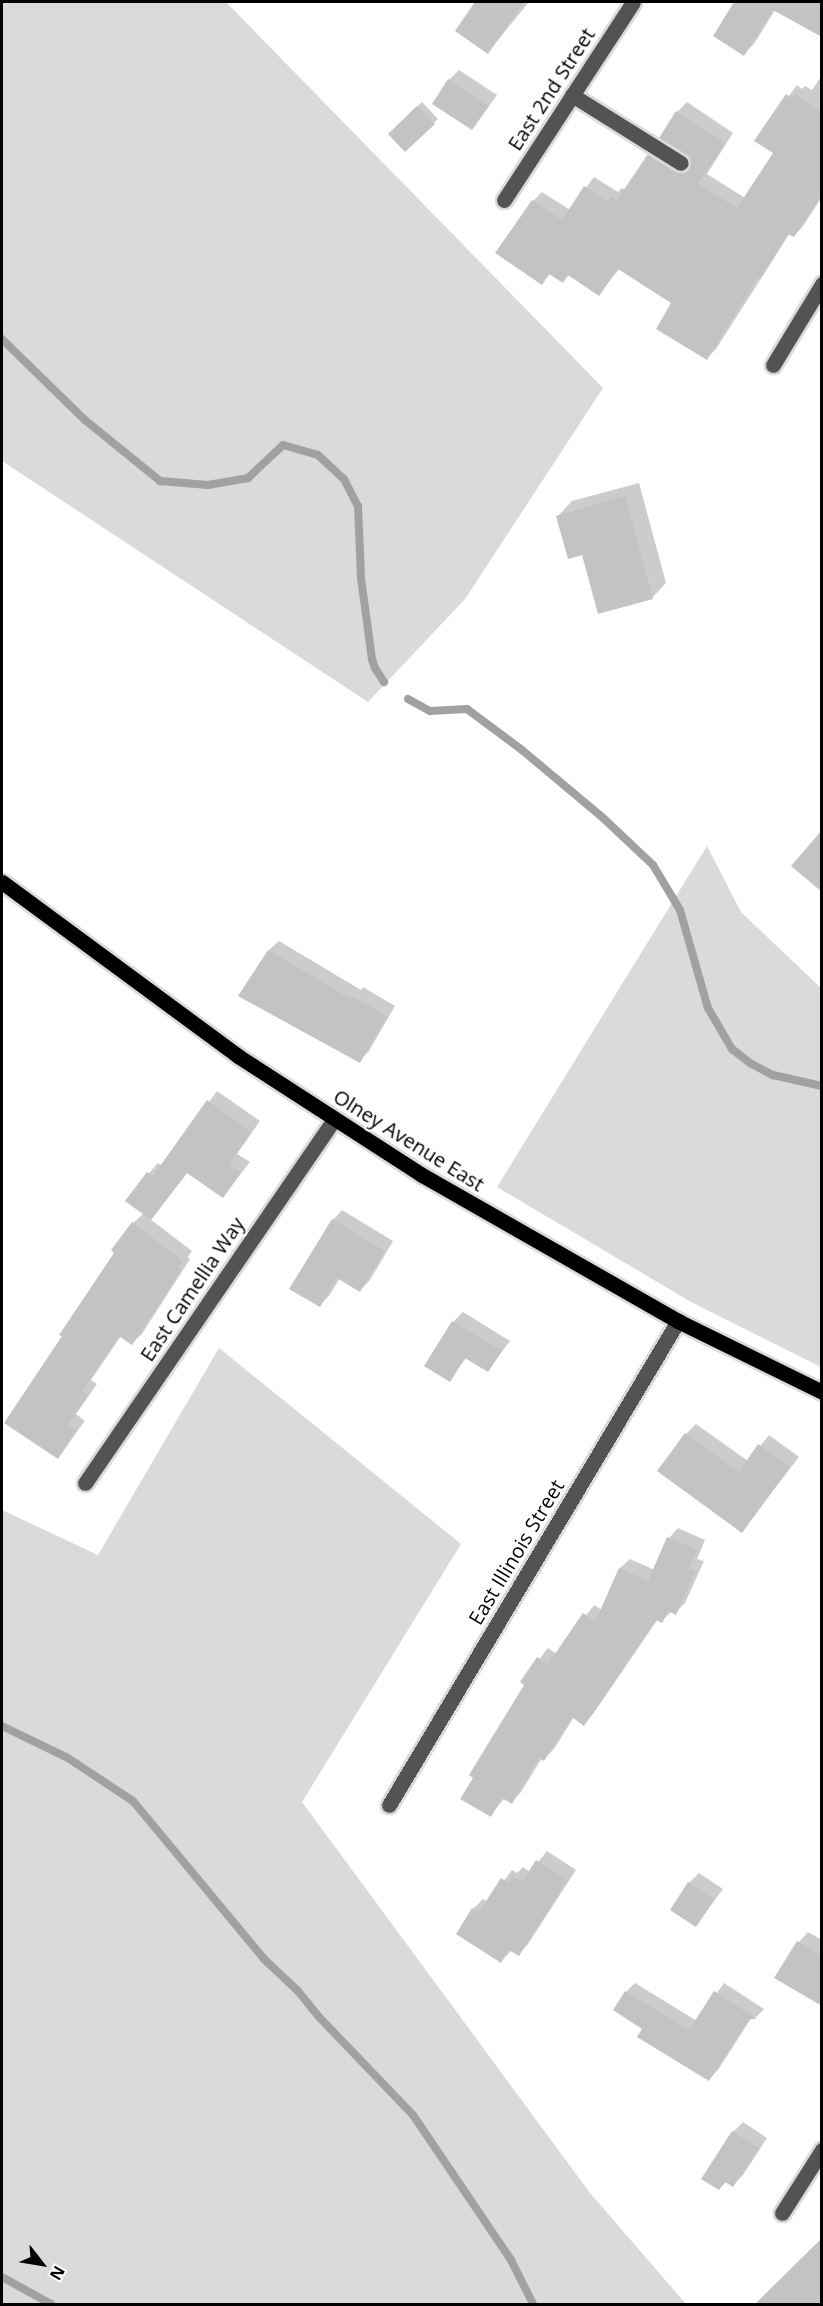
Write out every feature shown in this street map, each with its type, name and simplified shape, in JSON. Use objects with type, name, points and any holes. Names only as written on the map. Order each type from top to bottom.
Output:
[{"type":"main road","name":"Olney Avenue East","points":[[2,882],[238,1056],[334,1119],[442,1186],[678,1321],[822,1392]]},
{"type":"street","name":"East 2nd Street","points":[[504,200],[633,2]]},
{"type":"street","points":[[572,95],[681,164]]},
{"type":"street","points":[[773,364],[822,284]]},
{"type":"street","name":"East Camellia Way","points":[[85,1483],[334,1119]]},
{"type":"street","name":"East Illinois Street","points":[[390,1805],[678,1321]]},
{"type":"street","points":[[782,2213],[822,2150]]},
{"type":"shaded area","points":[[2,2],[226,2],[603,388],[465,599],[368,702],[2,461]]},
{"type":"shaded area","points":[[707,846],[741,912],[821,988],[821,1367],[691,1302],[497,1187]]},
{"type":"shaded area","points":[[219,1348],[461,1544],[302,1802],[590,2193],[686,2304],[2,2304],[2,1510],[98,1555]]},
{"type":"building","points":[[475,2],[524,2],[488,54],[455,31]]},
{"type":"building","points":[[734,2],[822,2],[822,37],[773,10],[744,56],[713,36]]},
{"type":"building","points":[[448,79],[489,106],[472,130],[432,104]]},
{"type":"building","points":[[786,94],[792,98],[795,94],[822,113],[822,194],[794,237],[788,234],[760,279],[758,277],[707,360],[656,329],[671,303],[618,269],[599,296],[568,275],[563,283],[549,274],[542,285],[495,253],[532,200],[562,220],[584,186],[608,201],[612,196],[617,200],[648,154],[676,171],[686,171],[691,164],[689,158],[659,138],[676,111],[725,143],[698,184],[737,208],[773,153],[754,141]]},
{"type":"building","points":[[417,106],[435,124],[405,152],[388,134]]},
{"type":"building","points":[[625,496],[653,599],[598,614],[582,555],[568,559],[556,516]]},
{"type":"building","points":[[822,830],[822,892],[791,866]]},
{"type":"building","points":[[268,950],[351,999],[352,996],[387,1016],[360,1063],[238,996]]},
{"type":"building","points":[[207,1100],[251,1132],[229,1164],[241,1173],[223,1198],[187,1173],[151,1220],[125,1201],[147,1172],[153,1176]]},
{"type":"building","points":[[332,1219],[385,1251],[360,1292],[337,1278],[320,1307],[289,1289]]},
{"type":"building","points":[[132,1222],[183,1261],[179,1267],[182,1269],[132,1345],[119,1336],[82,1391],[88,1395],[68,1425],[77,1431],[58,1459],[4,1423],[114,1253],[111,1250]]},
{"type":"building","points":[[452,1321],[502,1351],[488,1372],[465,1358],[450,1382],[424,1366]]},
{"type":"building","points":[[685,1433],[739,1472],[758,1444],[790,1467],[742,1533],[657,1471]]},
{"type":"building","points":[[667,1537],[697,1550],[689,1569],[695,1571],[676,1615],[668,1611],[662,1623],[656,1620],[584,1726],[572,1717],[544,1761],[539,1758],[512,1804],[502,1798],[491,1817],[460,1799],[473,1778],[469,1775],[524,1685],[520,1682],[537,1657],[548,1664],[583,1613],[595,1622],[619,1568],[648,1581]]},
{"type":"building","points":[[536,1860],[567,1880],[519,1956],[509,1950],[501,1963],[456,1934],[472,1908],[479,1912],[501,1878],[508,1883],[512,1876],[522,1882]]},
{"type":"building","points":[[688,1882],[715,1899],[696,1927],[670,1910]]},
{"type":"building","points":[[797,1941],[822,1956],[822,2006],[774,1978]]},
{"type":"building","points":[[625,1991],[689,2030],[714,1991],[757,2019],[749,2019],[709,2081],[637,2037],[642,2029],[613,2010]]},
{"type":"building","points":[[732,2131],[759,2148],[733,2187],[725,2182],[719,2190],[701,2179]]},
{"type":"building","points":[[822,2238],[822,2304],[755,2304]]},
{"type":"waterway","points":[[2,339],[85,420],[160,481],[208,485],[248,478],[283,445],[318,455],[344,479],[358,506],[361,578],[372,659],[384,682]]},
{"type":"waterway","points":[[408,699],[430,711],[467,709],[522,750],[601,816],[653,865],[680,910],[708,1008],[732,1049],[750,1063],[773,1075],[822,1086]]},
{"type":"waterway","points":[[2,1726],[68,1758],[133,1801],[264,1959],[298,1991],[320,2018],[413,2115],[511,2260],[533,2304]]},
{"type":"waterway","points":[[2,2277],[51,2304]]}]
